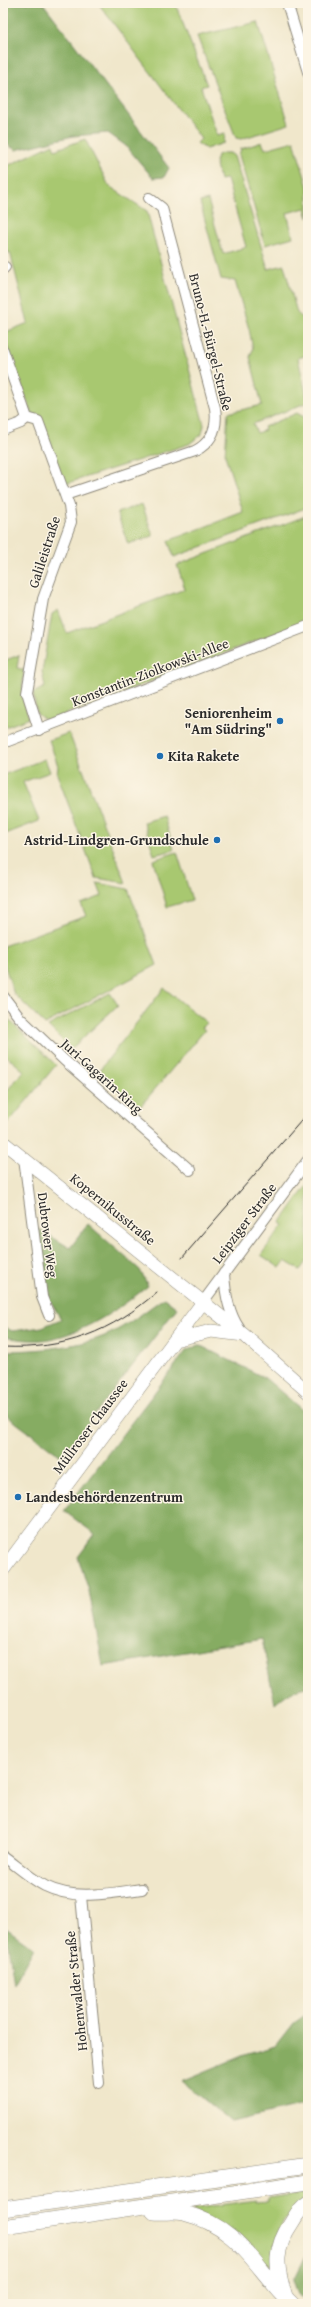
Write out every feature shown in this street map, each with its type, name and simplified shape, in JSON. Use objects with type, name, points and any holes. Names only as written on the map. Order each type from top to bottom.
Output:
[{"type":"highway","points":[[239,2175],[308,2159]]},
{"type":"highway","points":[[3,2209],[308,2165]]},
{"type":"highway","points":[[3,2227],[308,2182]]},
{"type":"highway","points":[[289,2301],[280,2280],[277,2258],[283,2234],[295,2216],[308,2203]]},
{"type":"highway","points":[[111,2212],[183,2213],[206,2221],[231,2235],[244,2247],[272,2285],[289,2301]]},
{"type":"main road","name":"Kopernikusstraße","points":[[3,1142],[244,1335],[308,1392]]},
{"type":"main road","name":"Müllroser Chaussee","points":[[3,1570],[202,1302]]},
{"type":"main road","points":[[175,1340],[211,1331],[244,1335]]},
{"type":"street","points":[[287,3],[308,72]]},
{"type":"street","name":"Bruno-H.-Bürgel-Straße","points":[[65,495],[195,451],[204,446],[210,439],[217,423],[215,408],[162,208],[149,198]]},
{"type":"street","points":[[3,350],[27,418],[21,423],[3,430]]},
{"type":"street","name":"Galileistraße","points":[[27,418],[38,421],[69,506],[71,522],[43,599],[27,692],[39,730]]},
{"type":"street","name":"Konstantin-Ziolkowski-Allee","points":[[3,744],[308,626]]},
{"type":"street","name":"Juri-Gagarin-Ring","points":[[3,996],[19,1016],[64,1060],[190,1170]]},
{"type":"street","name":"Dubrower Weg","points":[[24,1158],[42,1297],[49,1315]]},
{"type":"street","name":"Leipziger Straße","points":[[202,1302],[308,1160]]},
{"type":"street","points":[[224,1273],[225,1289],[233,1319],[244,1335]]},
{"type":"street","points":[[3,1856],[46,1886],[81,1896],[142,1889]]},
{"type":"street","name":"Hohenwalder Straße","points":[[81,1896],[99,2083]]},
{"type":"green space","points":[[3,3],[43,3],[169,168],[164,177],[153,178],[126,146],[108,133],[73,136],[16,150],[3,142]]},
{"type":"green space","points":[[98,3],[175,3],[207,85],[201,87],[217,135],[225,133],[224,143],[206,149],[197,143],[201,139]]},
{"type":"green space","points":[[258,22],[289,124],[241,139],[236,138],[197,36]]},
{"type":"green space","points":[[85,139],[109,186],[147,211],[204,425],[202,434],[189,444],[65,484],[32,414],[3,336],[3,333],[28,323],[10,252],[8,253],[3,237],[3,168],[53,144],[55,150]]},
{"type":"green space","points":[[294,141],[308,187],[308,218],[305,208],[287,213],[293,237],[265,245],[239,155],[241,149],[262,142],[265,149]]},
{"type":"green space","points":[[230,153],[234,156],[268,269],[284,265],[297,313],[307,322],[308,355],[298,358],[308,402],[253,424],[257,433],[265,430],[264,427],[297,413],[304,417],[308,423],[308,507],[174,557],[168,541],[243,512],[225,455],[228,413],[262,405],[250,357],[253,349],[249,329],[235,281],[221,279],[200,202],[208,200],[223,254],[246,247],[227,179],[220,180],[215,161],[218,155]]},
{"type":"green space","points":[[142,504],[153,536],[128,544],[117,513]]},
{"type":"green space","points":[[308,515],[308,621],[47,721],[37,714],[33,693],[45,687],[42,672],[52,614],[58,610],[67,633],[185,589],[177,565]]},
{"type":"green space","points":[[19,655],[17,668],[24,670],[22,695],[29,718],[3,728],[3,661]]},
{"type":"green space","points":[[69,733],[126,883],[96,878],[57,774],[58,766],[49,740]]},
{"type":"green space","points":[[45,759],[50,772],[23,782],[39,821],[3,835],[3,775]]},
{"type":"green space","points":[[164,816],[174,850],[154,855],[144,822]]},
{"type":"green space","points":[[177,852],[192,900],[167,907],[153,860]]},
{"type":"green space","points":[[97,883],[128,889],[157,965],[45,1024],[14,994],[3,961],[3,946],[86,916],[81,904],[102,896]]},
{"type":"green space","points":[[164,988],[207,1023],[202,1028],[205,1030],[139,1108],[98,1072]]},
{"type":"green space","points":[[110,993],[118,1005],[71,1049],[48,1026]]},
{"type":"green space","points":[[4,1015],[56,1065],[5,1127],[3,1125],[3,1095],[24,1071],[3,1053]]},
{"type":"green space","points":[[308,1184],[308,1259],[300,1270],[285,1261],[280,1268],[261,1255],[283,1225],[280,1223]]},
{"type":"green space","points":[[88,1224],[140,1270],[148,1286],[114,1311],[89,1325],[63,1336],[44,1340],[26,1340],[3,1337],[3,1326],[12,1331],[42,1327],[61,1319],[49,1299],[39,1229],[70,1248]]},
{"type":"green space","points":[[164,1298],[177,1308],[62,1457],[3,1413],[3,1351],[45,1349],[90,1341],[115,1331],[134,1320]]},
{"type":"green space","points":[[199,1345],[265,1378],[308,1415],[308,1687],[290,1692],[275,1704],[262,1639],[103,1666],[89,1591],[78,1557],[95,1534],[64,1511],[186,1351]]},
{"type":"green space","points":[[3,1926],[34,1948],[14,1984],[8,1944],[3,1944]]},
{"type":"green space","points":[[308,2013],[308,2104],[231,2122],[182,2081],[242,2056],[276,2046],[294,2023]]},
{"type":"green space","points":[[308,2192],[308,2198],[290,2213],[280,2229],[274,2247],[272,2270],[191,2209],[256,2200],[256,2202],[268,2201],[268,2198]]},
{"type":"green space","points":[[308,2251],[308,2301],[300,2297],[294,2280]]},
{"type":"tram line","points":[[182,1258],[308,1113]]},
{"type":"tram line","points":[[3,1347],[47,1345],[86,1336],[122,1318],[157,1292]]},
{"type":"place","name":"Seniorenheim \"Am Südring\"","points":[[280,721]]},
{"type":"place","name":"Kita Rakete","points":[[160,756]]},
{"type":"place","name":"Astrid-Lindgren-Grundschule","points":[[217,840]]},
{"type":"place","name":"Landesbehördenzentrum","points":[[18,1497]]}]
